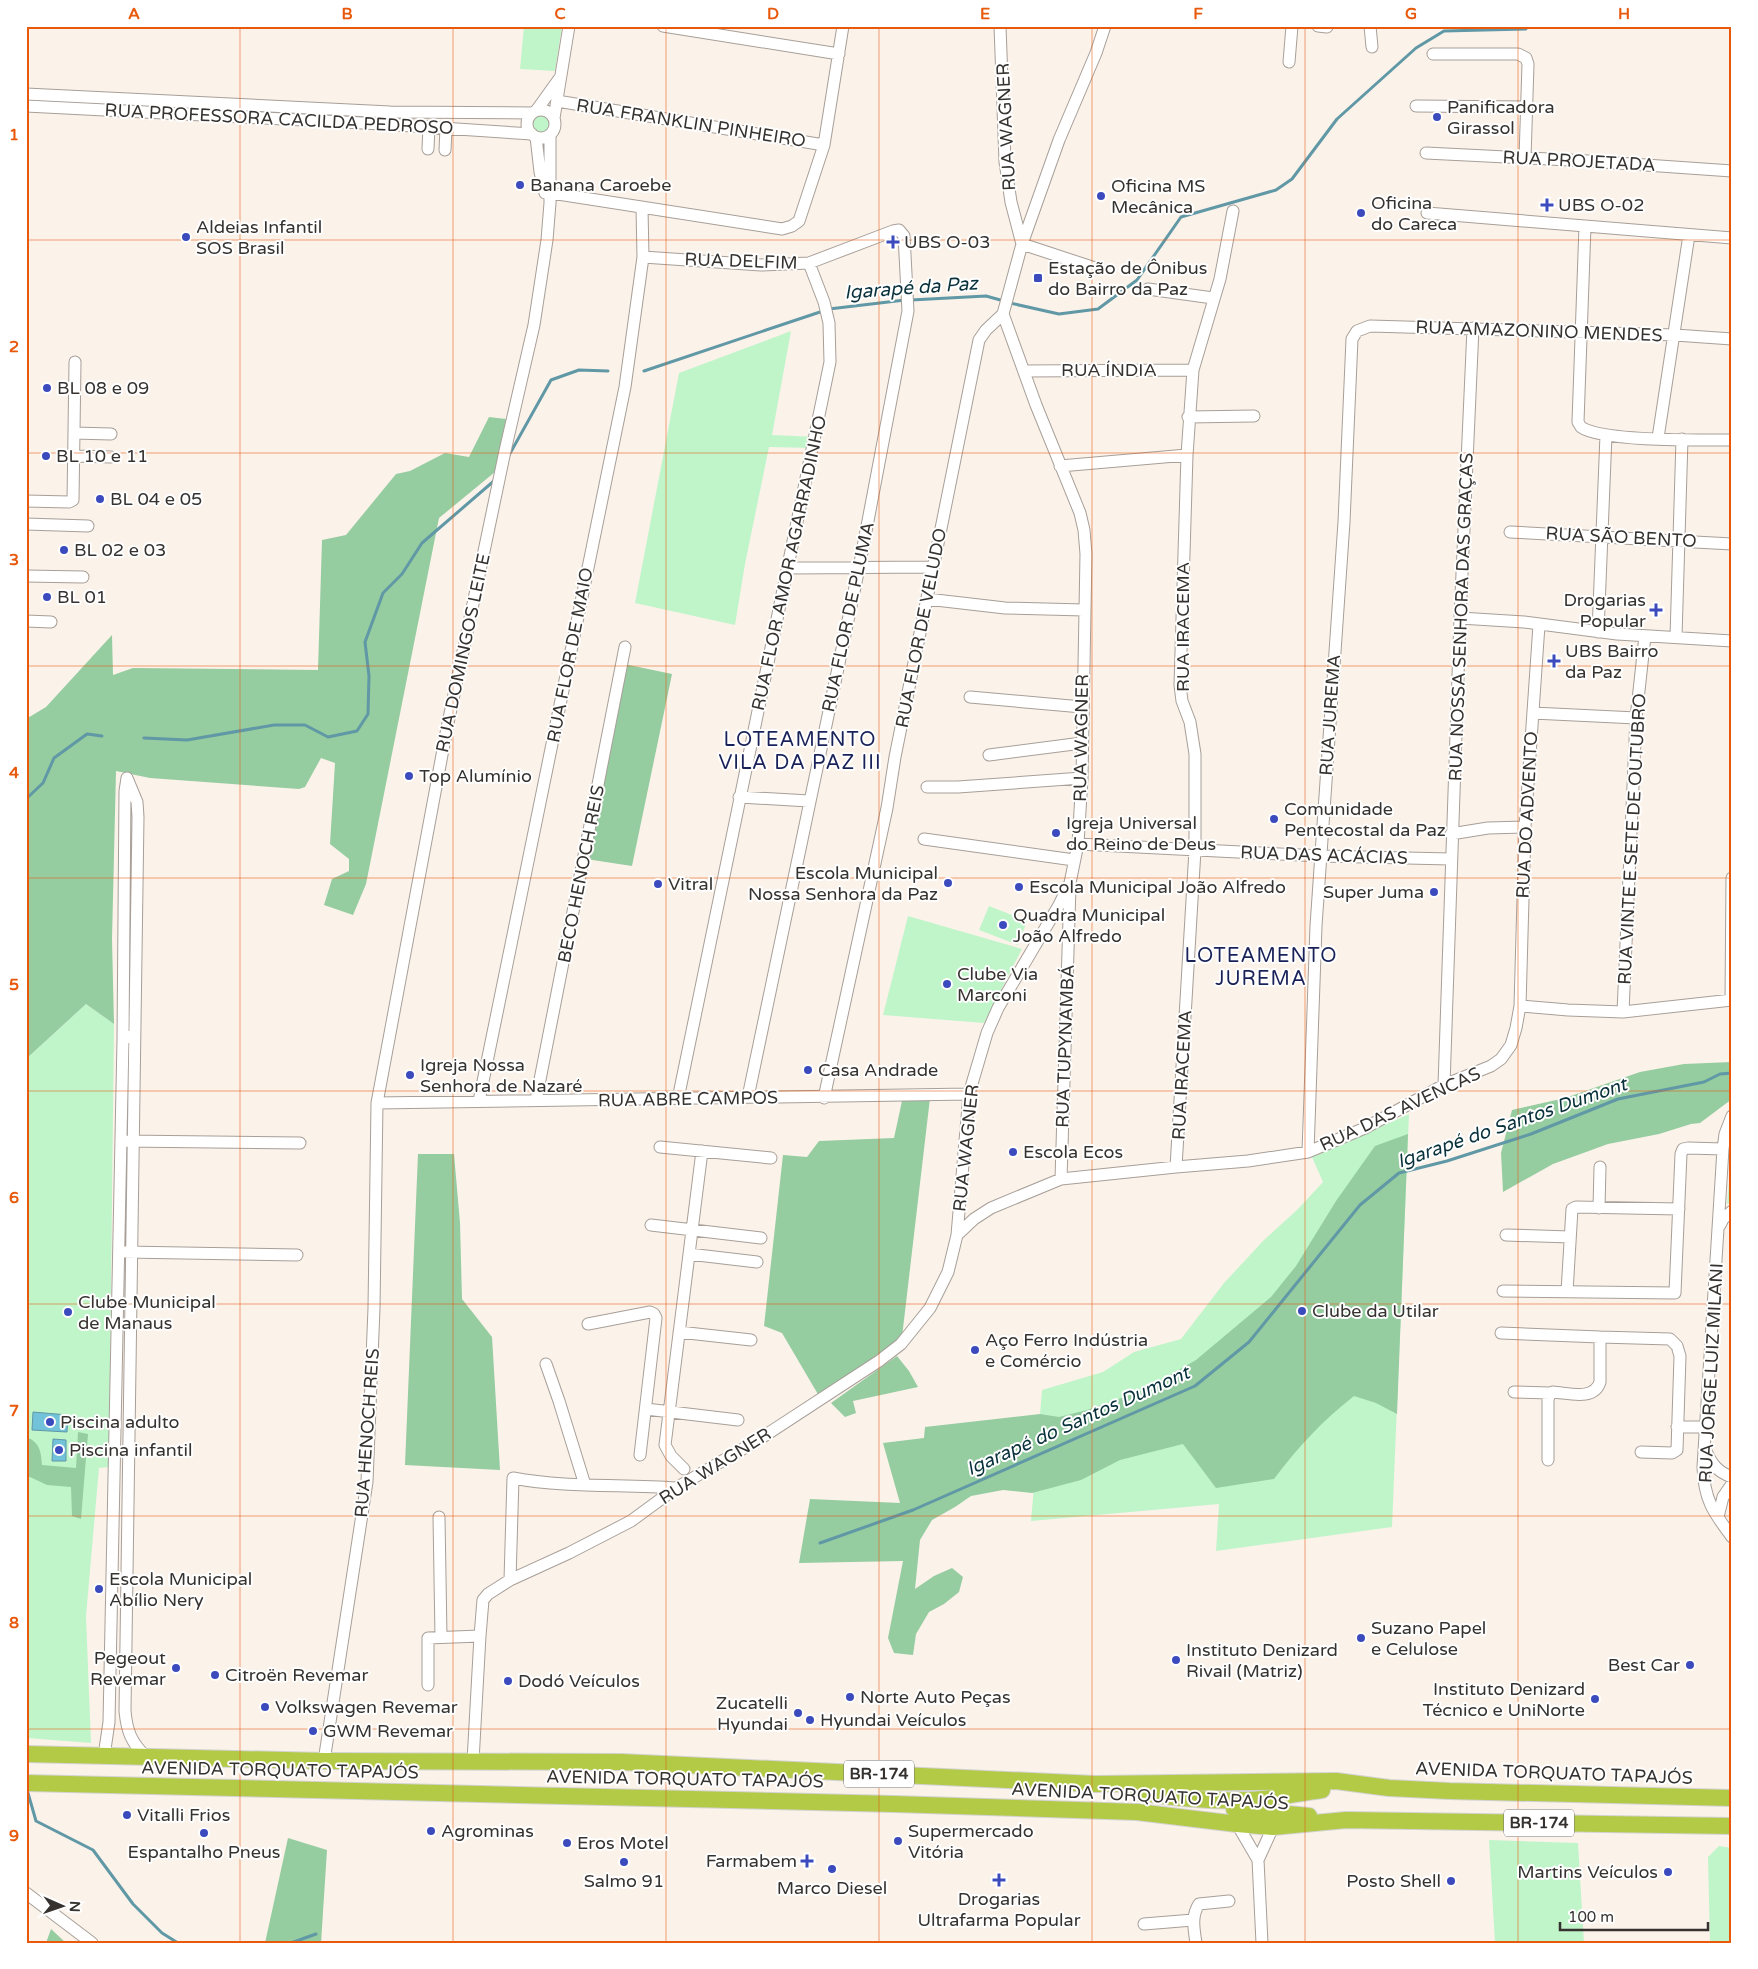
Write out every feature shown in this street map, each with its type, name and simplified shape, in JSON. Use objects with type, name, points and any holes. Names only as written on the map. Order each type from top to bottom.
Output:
[{"type":"highway","name":"AVENIDA TORQUATO TAPAJÓS","points":[[26,1754],[324,1761],[620,1762],[1095,1784],[1336,1781],[1361,1785],[1478,1792],[1732,1798]]},
{"type":"highway","name":"AVENIDA TORQUATO TAPAJÓS","points":[[26,1783],[1136,1812],[1273,1827],[1346,1820],[1732,1826]]},
{"type":"highway","points":[[1136,1812],[1211,1807],[1346,1820]]},
{"type":"street","points":[[561,76],[529,117],[527,126],[534,136],[540,138],[550,135],[555,128],[554,118],[557,101],[561,76],[569,26]]},
{"type":"street","points":[[663,26],[839,54]]},
{"type":"street","points":[[548,196],[782,229],[792,226],[799,221],[824,144],[843,26]]},
{"type":"street","name":"RUA WAGNER","points":[[473,1761],[483,1600],[494,1589],[631,1521],[676,1488],[811,1407],[901,1344],[930,1308],[948,1272],[957,1236],[969,1094],[988,1033],[998,1008],[1070,883],[1078,844],[1082,778],[1086,554],[1080,513],[1024,371],[1004,312],[1022,244],[1011,202],[1005,162],[1000,26]]},
{"type":"street","points":[[1098,269],[1022,244],[1059,140],[1096,54],[1105,26]]},
{"type":"street","points":[[1290,62],[1292,26]]},
{"type":"street","points":[[1318,26],[1326,27]]},
{"type":"street","points":[[1370,26],[1372,47]]},
{"type":"street","points":[[1433,54],[1523,55],[1526,58],[1528,64],[1525,158]]},
{"type":"street","name":"RUA PROFESSORA CACILDA PEDROSO","points":[[26,94],[390,112],[534,112]]},
{"type":"street","name":"RUA FRANKLIN PINHEIRO","points":[[557,101],[824,144]]},
{"type":"street","name":"RUA PROFESSORA CACILDA PEDROSO","points":[[26,106],[429,126],[534,136]]},
{"type":"street","points":[[1416,106],[1527,107]]},
{"type":"street","points":[[534,112],[546,110],[554,118]]},
{"type":"street","points":[[428,149],[429,126]]},
{"type":"street","points":[[445,150],[446,128]]},
{"type":"street","name":"RUA DOMINGOS LEITE","points":[[377,1103],[447,728],[505,451],[534,325],[547,240],[550,135]]},
{"type":"street","name":"RUA DOMINGOS LEITE","points":[[534,136],[540,172],[548,196]]},
{"type":"street","name":"RUA PROJETADA","points":[[1426,154],[1732,171]]},
{"type":"street","name":"RUA FLOR DE MAIO","points":[[479,1101],[628,366],[643,257],[642,208]]},
{"type":"street","name":"RUA IRACEMA","points":[[1176,1167],[1195,850],[1195,754],[1190,722],[1182,701],[1180,685],[1188,417],[1193,370],[1220,279],[1233,211]]},
{"type":"street","points":[[1427,213],[1732,238]]},
{"type":"street","points":[[1585,226],[1578,422],[1584,429],[1606,435],[1732,440]]},
{"type":"street","name":"RUA FLOR DE PLUMA","points":[[748,1097],[859,568],[908,311],[904,236],[899,230],[893,231]]},
{"type":"street","name":"RUA DELFIM","points":[[643,257],[761,265],[809,263],[893,231]]},
{"type":"street","points":[[1658,438],[1689,235]]},
{"type":"street","name":"RUA FLOR AMOR AGARRADINHO","points":[[678,1099],[830,362],[830,323],[809,263]]},
{"type":"street","points":[[1148,289],[1214,298]]},
{"type":"street","name":"RUA FLOR DE VELUDO","points":[[824,1098],[884,818],[978,340],[1004,312]]},
{"type":"street","name":"RUA AMAZONINO MENDES","points":[[1346,337],[1370,326],[1675,335],[1732,339]]},
{"type":"street","name":"RUA NOSSA SENHORA DAS GRAÇAS","points":[[1444,1086],[1450,860],[1473,328]]},
{"type":"street","name":"RUA JUREMA","points":[[1308,1152],[1320,856],[1344,522],[1346,337]]},
{"type":"street","points":[[26,501],[72,501],[74,362]]},
{"type":"street","name":"RUA ÍNDIA","points":[[1024,371],[1193,370]]},
{"type":"street","points":[[1188,417],[1254,416]]},
{"type":"street","points":[[74,433],[111,434]]},
{"type":"street","points":[[1598,632],[1606,435]]},
{"type":"street","points":[[1676,636],[1682,439]]},
{"type":"street","points":[[1060,466],[1186,455]]},
{"type":"street","points":[[74,456],[111,458]]},
{"type":"street","points":[[26,524],[88,526]]},
{"type":"street","name":"RUA SÃO BENTO","points":[[1510,532],[1732,544]]},
{"type":"street","points":[[788,568],[933,567]]},
{"type":"street","points":[[26,576],[83,577]]},
{"type":"street","points":[[927,599],[1005,608],[1084,610]]},
{"type":"street","points":[[1460,618],[1524,622],[1645,636],[1676,636],[1732,641]]},
{"type":"street","points":[[26,621],[51,622]]},
{"type":"street","name":"RUA DO ADVENTO","points":[[1520,1006],[1525,827],[1539,624]]},
{"type":"street","name":"RUA VINTE E SETE DE OUTUBRO","points":[[1624,1012],[1636,718],[1645,636]]},
{"type":"street","name":"BECO HENOCH REIS","points":[[536,1100],[625,647]]},
{"type":"street","points":[[970,697],[1082,707]]},
{"type":"street","points":[[1533,713],[1636,718]]},
{"type":"street","points":[[989,755],[1082,743]]},
{"type":"street","points":[[104,1756],[109,1722],[118,1252],[127,1141],[134,1039],[138,816],[137,802],[127,778],[125,791],[122,1040],[127,1141],[131,1252],[126,1723],[129,1735],[135,1746],[147,1758]]},
{"type":"street","points":[[927,787],[958,787],[1082,778]]},
{"type":"street","points":[[740,797],[809,801]]},
{"type":"street","points":[[1452,834],[1488,828],[1525,827]]},
{"type":"street","points":[[924,839],[1074,860]]},
{"type":"street","name":"RUA DAS ACÁCIAS","points":[[1078,844],[1320,856],[1450,860]]},
{"type":"street","points":[[1520,1006],[1624,1012],[1731,1000],[1732,878]]},
{"type":"street","name":"RUA TUPYNAMBÁ","points":[[1061,1179],[1070,883]]},
{"type":"street","name":"RUA DAS AVENCAS","points":[[957,1236],[974,1219],[991,1208],[1061,1179],[1248,1161],[1308,1152],[1365,1128],[1444,1086],[1491,1066],[1501,1059],[1511,1045],[1520,1006]]},
{"type":"street","points":[[122,1040],[127,1036],[134,1039]]},
{"type":"street","name":"RUA ABRE CAMPOS","points":[[377,1103],[748,1097],[824,1098],[969,1094]]},
{"type":"street","name":"RUA HENOCH REIS","points":[[324,1761],[367,1482],[374,1308],[377,1103]]},
{"type":"street","name":"RUA JORGE LUIZ MILANI","points":[[1732,1116],[1725,1134],[1723,1149],[1721,1204],[1702,1467],[1704,1490],[1711,1506],[1732,1537]]},
{"type":"street","points":[[127,1141],[300,1143]]},
{"type":"street","points":[[660,1147],[771,1158]]},
{"type":"street","points":[[1503,1291],[1675,1293],[1681,1154],[1683,1149],[1723,1149]]},
{"type":"street","points":[[684,1469],[671,1456],[665,1445],[702,1151]]},
{"type":"street","points":[[1599,1208],[1600,1167]]},
{"type":"street","points":[[1721,1204],[1725,1209],[1732,1210]]},
{"type":"street","points":[[1567,1292],[1572,1209],[1576,1207],[1679,1209]]},
{"type":"street","points":[[1718,1232],[1723,1219],[1732,1210]]},
{"type":"street","points":[[651,1226],[761,1238]]},
{"type":"street","points":[[1506,1235],[1570,1237]]},
{"type":"street","points":[[118,1252],[297,1255]]},
{"type":"street","points":[[689,1254],[757,1262]]},
{"type":"street","points":[[588,1324],[650,1312],[656,1318],[640,1454]]},
{"type":"street","points":[[679,1332],[751,1340]]},
{"type":"street","points":[[1501,1333],[1670,1339],[1678,1346],[1680,1356],[1677,1450],[1672,1452],[1642,1452]]},
{"type":"street","points":[[1514,1392],[1593,1393],[1598,1388],[1600,1382],[1600,1336]]},
{"type":"street","points":[[546,1364],[585,1485]]},
{"type":"street","points":[[1548,1460],[1548,1400],[1550,1393]]},
{"type":"street","points":[[646,1408],[738,1420]]},
{"type":"street","points":[[115,1410],[129,1410]]},
{"type":"street","points":[[1677,1427],[1705,1427]]},
{"type":"street","points":[[1704,1448],[1710,1462],[1718,1470],[1732,1477]]},
{"type":"street","points":[[510,1580],[513,1478],[585,1485],[645,1485],[676,1488]]},
{"type":"street","points":[[1718,1517],[1723,1497],[1732,1484]]},
{"type":"street","points":[[439,1517],[441,1637]]},
{"type":"street","points":[[113,1529],[127,1529]]},
{"type":"street","points":[[428,1685],[428,1638],[480,1636]]},
{"type":"street","points":[[110,1646],[126,1646]]},
{"type":"street","points":[[1237,1824],[1258,1860]]},
{"type":"street","points":[[1262,1943],[1258,1860],[1273,1827]]},
{"type":"street","points":[[26,1893],[92,1943]]},
{"type":"street","points":[[1196,1943],[1193,1920],[1195,1910],[1200,1904],[1229,1901]]},
{"type":"street","points":[[1144,1924],[1193,1920]]},
{"type":"green space","points":[[524,26],[562,26],[555,71],[520,69]]},
{"type":"green space","points":[[538,116],[544,116],[549,121],[547,130],[538,132],[533,127],[533,121]]},
{"type":"green space","points":[[791,331],[772,435],[816,437],[813,448],[769,447],[745,564],[735,625],[635,603],[679,373]]},
{"type":"green space","points":[[489,417],[506,419],[495,472],[439,518],[366,884],[353,915],[324,905],[332,879],[349,871],[349,859],[330,844],[335,763],[321,758],[305,787],[299,789],[150,778],[116,771],[112,939],[114,1024],[86,1004],[26,1059],[26,719],[46,707],[112,635],[113,675],[133,668],[318,670],[322,540],[346,535],[396,474],[410,471],[445,453],[469,457]]},
{"type":"green space","points":[[624,664],[672,674],[632,866],[586,859]]},
{"type":"green space","name":"Quadra Municipal João Alfredo","points":[[989,906],[1027,921],[1018,945],[979,930]]},
{"type":"green space","name":"Clube Via Marconi","points":[[908,916],[1022,949],[984,1023],[883,1015]]},
{"type":"green space","name":"Clube Municipal de Manaus","points":[[86,1004],[114,1024],[109,1467],[99,1468],[86,1616],[91,1743],[27,1738],[26,1734],[26,1059]]},
{"type":"green space","points":[[1732,1062],[1732,1099],[1700,1123],[1659,1134],[1608,1144],[1553,1164],[1503,1192],[1501,1153],[1512,1110],[1565,1098],[1640,1072],[1684,1064]]},
{"type":"green space","points":[[930,1098],[902,1337],[885,1356],[819,1396],[782,1333],[764,1326],[783,1155],[807,1157],[819,1141],[894,1138],[902,1101]]},
{"type":"green space","name":"Clube da Utilar","points":[[1409,1114],[1392,1527],[1216,1551],[1219,1504],[1031,1521],[1042,1390],[1103,1372],[1134,1352],[1181,1339],[1224,1283],[1263,1241],[1298,1209],[1323,1182],[1312,1157]]},
{"type":"green space","points":[[1408,1134],[1397,1414],[1376,1403],[1354,1396],[1311,1435],[1274,1479],[1216,1488],[1183,1444],[1120,1460],[1081,1480],[1032,1493],[1003,1490],[971,1496],[932,1520],[920,1540],[915,1589],[934,1576],[952,1568],[963,1577],[959,1592],[944,1604],[929,1612],[916,1634],[913,1655],[894,1653],[888,1638],[903,1561],[799,1563],[810,1499],[900,1503],[883,1443],[924,1438],[925,1427],[1040,1414],[1059,1417],[1087,1410],[1144,1390],[1196,1360],[1271,1297],[1296,1266],[1336,1201],[1375,1146]]},
{"type":"green space","points":[[1732,1149],[1732,1202],[1727,1204]]},
{"type":"green space","points":[[418,1154],[454,1154],[460,1223],[462,1299],[492,1337],[500,1470],[405,1465]]},
{"type":"green space","points":[[897,1356],[909,1371],[918,1387],[853,1401],[856,1413],[845,1417],[831,1403]]},
{"type":"green space","points":[[78,1432],[88,1434],[81,1519],[72,1516],[71,1487],[47,1485],[30,1477],[26,1478],[26,1437],[37,1445],[42,1465],[76,1468]]},
{"type":"green space","points":[[288,1838],[327,1850],[321,1943],[265,1943]]},
{"type":"green space","points":[[1489,1840],[1578,1843],[1584,1943],[1495,1943]]},
{"type":"green space","points":[[1719,1846],[1732,1848],[1732,1943],[1710,1943],[1708,1857]]},
{"type":"green space","points":[[51,1929],[66,1943],[46,1943]]},
{"type":"water","name":"Piscina adulto","points":[[33,1412],[68,1415],[67,1432],[32,1430]]},
{"type":"water","name":"Piscina infantil","points":[[53,1439],[66,1440],[66,1461],[52,1461]]},
{"type":"waterway","name":"Igarapé da Paz","points":[[1010,303],[1059,314],[1098,309],[1137,280],[1181,217],[1276,190],[1292,179],[1337,119],[1416,48],[1444,31],[1526,29]]},
{"type":"waterway","name":"Igarapé da Paz","points":[[911,300],[986,296],[1004,301]]},
{"type":"waterway","name":"Igarapé da Paz","points":[[829,309],[905,300]]},
{"type":"waterway","name":"Igarapé da Paz","points":[[644,371],[823,311]]},
{"type":"waterway","name":"Igarapé da Paz","points":[[508,457],[551,380],[579,370],[608,371]]},
{"type":"waterway","name":"Igarapé da Paz","points":[[144,738],[187,740],[274,725],[305,725],[328,737],[357,731],[368,714],[369,676],[365,642],[383,593],[402,574],[422,543],[495,480]]},
{"type":"waterway","name":"Igarapé da Paz","points":[[26,799],[43,783],[54,758],[87,734],[102,736]]},
{"type":"waterway","name":"Igarapé do Santos Dumont","points":[[820,1543],[913,1510],[1195,1386],[1249,1342],[1360,1205],[1399,1173],[1447,1161],[1531,1134],[1618,1099],[1704,1082],[1720,1074],[1732,1073]]},
{"type":"waterway","points":[[28,1793],[36,1821],[93,1850],[133,1904],[162,1933],[178,1943]]},
{"type":"waterway","name":"Igarapé do Santos Dumont","points":[[291,1943],[316,1934]]},
{"type":"place","name":"Panificadora Girassol","points":[[1437,117]]},
{"type":"place","name":"Banana Caroebe","points":[[520,185]]},
{"type":"place","name":"Oficina MS Mecânica","points":[[1101,196]]},
{"type":"place","name":"UBS O-02","points":[[1547,205]]},
{"type":"place","name":"Oficina do Careca","points":[[1361,213]]},
{"type":"place","name":"Aldeias Infantil SOS Brasil","points":[[186,237]]},
{"type":"place","name":"UBS O-03","points":[[893,242]]},
{"type":"place","name":"Estação de Ônibus do Bairro da Paz","points":[[1038,278]]},
{"type":"place","name":"BL 08 e 09","points":[[47,388]]},
{"type":"place","name":"BL 10 e 11","points":[[46,456]]},
{"type":"place","name":"BL 04 e 05","points":[[100,499]]},
{"type":"place","name":"BL 02 e 03","points":[[64,550]]},
{"type":"place","name":"BL 01","points":[[47,597]]},
{"type":"place","name":"Drogarias Popular","points":[[1656,610]]},
{"type":"place","name":"UBS Bairro da Paz","points":[[1554,661]]},
{"type":"place","name":"Top Alumínio","points":[[409,776]]},
{"type":"place","name":"Comunidade Pentecostal da Paz","points":[[1274,819]]},
{"type":"place","name":"Igreja Universal do Reino de Deus","points":[[1056,833]]},
{"type":"place","name":"Escola Municipal Nossa Senhora da Paz","points":[[948,883]]},
{"type":"place","name":"Vitral","points":[[658,884]]},
{"type":"place","name":"Escola Municipal João Alfredo","points":[[1019,887]]},
{"type":"place","name":"Super Juma","points":[[1434,892]]},
{"type":"place","name":"Quadra Municipal João Alfredo","points":[[1003,925]]},
{"type":"place","name":"Clube Via Marconi","points":[[947,984]]},
{"type":"place","name":"Casa Andrade","points":[[808,1070]]},
{"type":"place","name":"Igreja Nossa Senhora de Nazaré","points":[[410,1075]]},
{"type":"place","name":"Escola Ecos","points":[[1013,1152]]},
{"type":"place","name":"Clube da Utilar","points":[[1302,1311]]},
{"type":"place","name":"Clube Municipal de Manaus","points":[[68,1312]]},
{"type":"place","name":"Aço Ferro Indústria e Comércio","points":[[975,1350]]},
{"type":"place","name":"Piscina adulto","points":[[50,1422]]},
{"type":"place","name":"Piscina infantil","points":[[59,1450]]},
{"type":"place","name":"Escola Municipal Abílio Nery","points":[[99,1589]]},
{"type":"place","name":"Suzano Papel e Celulose","points":[[1361,1638]]},
{"type":"place","name":"Instituto Denizard Rivail (Matriz)","points":[[1176,1660]]},
{"type":"place","name":"Best Car","points":[[1690,1665]]},
{"type":"place","name":"Pegeout Revemar","points":[[176,1668]]},
{"type":"place","name":"Citroën Revemar","points":[[215,1675]]},
{"type":"place","name":"Dodó Veículos","points":[[508,1681]]},
{"type":"place","name":"Norte Auto Peças","points":[[850,1697]]},
{"type":"place","name":"Instituto Denizard Técnico e UniNorte","points":[[1595,1699]]},
{"type":"place","name":"Volkswagen Revemar","points":[[265,1707]]},
{"type":"place","name":"Zucatelli Hyundai","points":[[798,1713]]},
{"type":"place","name":"Hyundai Veículos","points":[[810,1720]]},
{"type":"place","name":"GWM Revemar","points":[[313,1731]]},
{"type":"place","name":"Vitalli Frios","points":[[127,1815]]},
{"type":"place","name":"Agrominas","points":[[431,1831]]},
{"type":"place","name":"Espantalho Pneus","points":[[204,1833]]},
{"type":"place","name":"Supermercado Vitória","points":[[898,1841]]},
{"type":"place","name":"Eros Motel","points":[[567,1843]]},
{"type":"place","name":"Farmabem","points":[[807,1861]]},
{"type":"place","name":"Salmo 91","points":[[624,1862]]},
{"type":"place","name":"Marco Diesel","points":[[832,1869]]},
{"type":"place","name":"Martins Veículos","points":[[1668,1872]]},
{"type":"place","name":"Drogarias Ultrafarma Popular","points":[[999,1880]]},
{"type":"place","name":"Posto Shell","points":[[1451,1881]]},
{"type":"district","name":"LOTEAMENTO VILA DA PAZ III","points":[[800,752]]},
{"type":"district","name":"LOTEAMENTO JUREMA","points":[[1261,968]]}]
